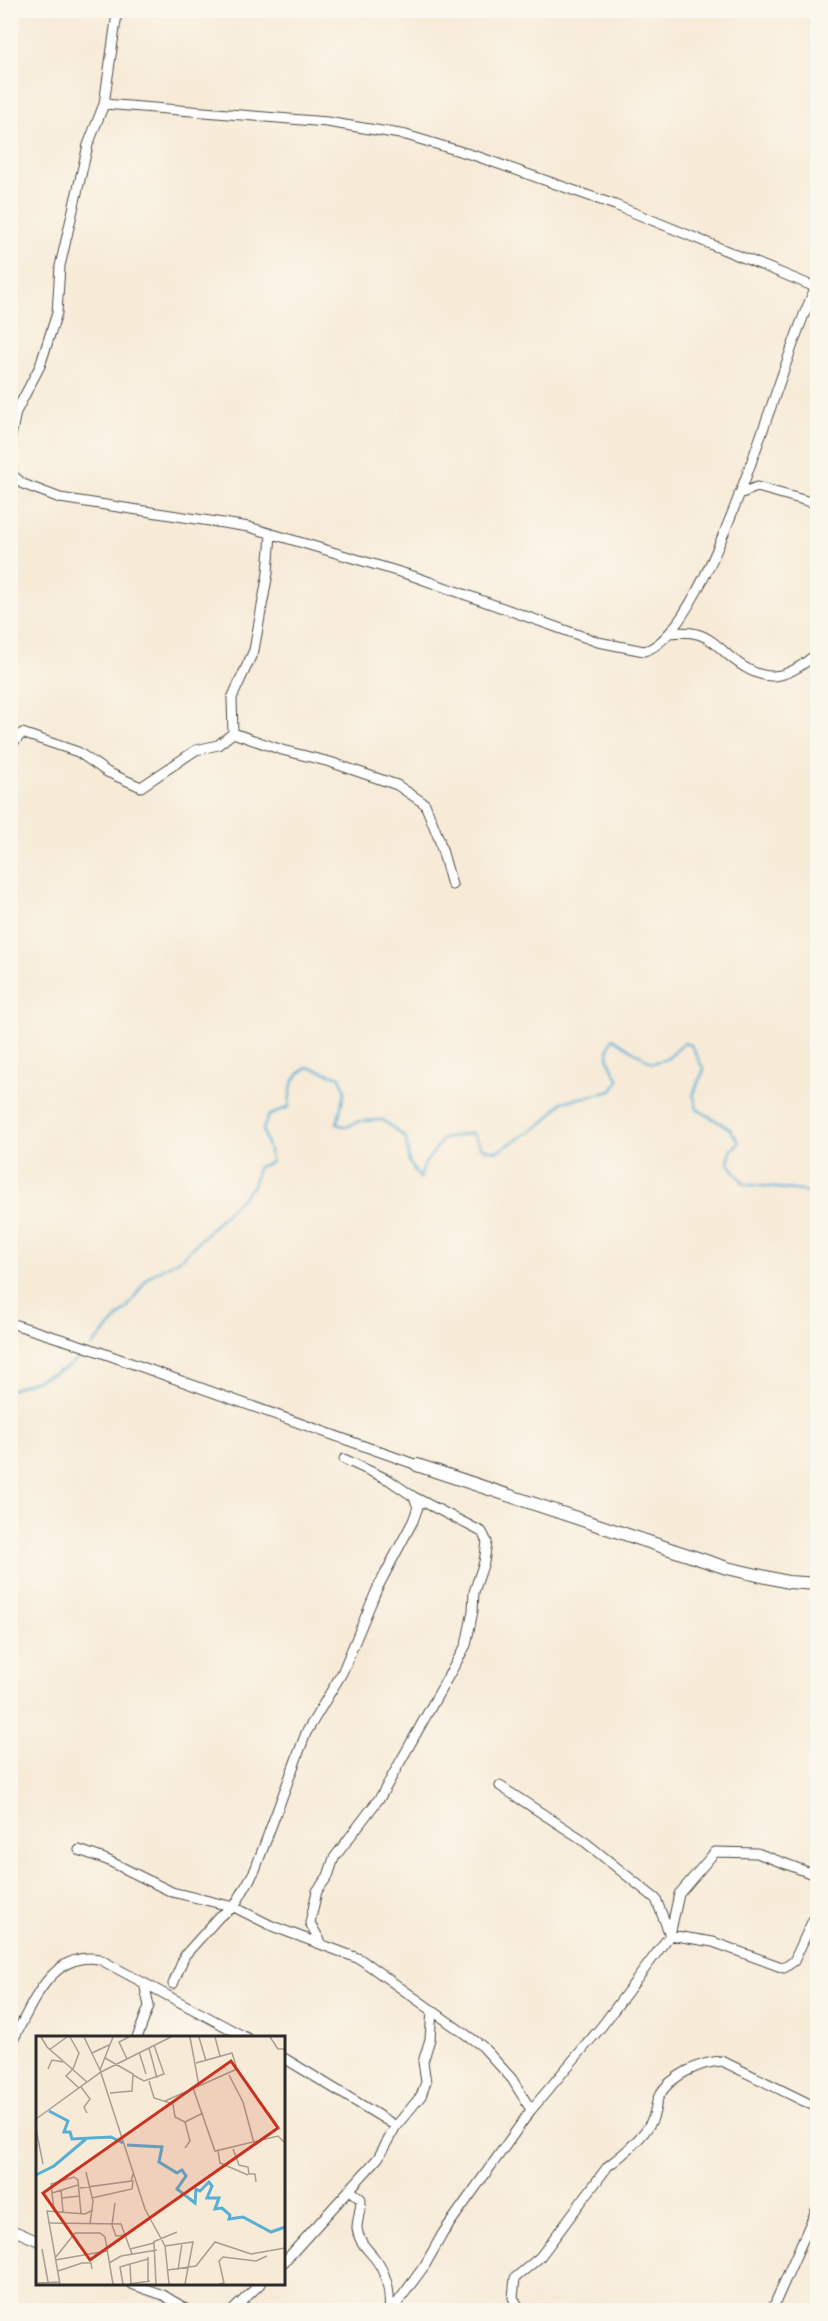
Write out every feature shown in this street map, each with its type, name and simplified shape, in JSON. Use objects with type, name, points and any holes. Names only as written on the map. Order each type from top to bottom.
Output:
[{"type":"street","points":[[10,441],[13,410],[40,366],[57,313],[60,266],[77,186],[88,145],[104,104],[117,14],[114,10]]},
{"type":"street","points":[[10,473],[23,484],[60,498],[192,517],[272,534],[413,576],[598,642],[644,651],[651,649],[669,633],[684,613],[702,581],[739,495],[816,285],[615,205],[480,157],[406,135],[327,122],[104,104]]},
{"type":"street","points":[[739,495],[758,488],[818,504]]},
{"type":"street","points":[[233,732],[232,698],[254,650],[268,573],[272,534]]},
{"type":"street","points":[[669,633],[699,634],[751,672],[768,677],[778,677],[795,669],[818,652]]},
{"type":"street","points":[[10,747],[22,733],[78,752],[107,772],[141,787],[196,750],[218,745],[233,732]]},
{"type":"street","points":[[233,732],[282,750],[330,762],[397,785],[425,804],[439,839],[452,885]]},
{"type":"street","points":[[10,1323],[98,1351],[414,1464],[727,1568],[788,1581],[818,1584]]},
{"type":"street","points":[[322,1944],[310,1923],[318,1891],[328,1876],[334,1858],[381,1796],[466,1646],[474,1611],[474,1592],[484,1562],[487,1542],[482,1532],[414,1497],[389,1480],[344,1459]]},
{"type":"street","points":[[173,1984],[185,1955],[220,1916],[234,1907],[255,1870],[306,1733],[342,1673],[377,1588],[413,1521],[418,1507],[414,1497]]},
{"type":"street","points":[[500,1786],[580,1838],[656,1899],[670,1935]]},
{"type":"street","points":[[79,1850],[107,1860],[172,1892],[234,1907],[272,1926],[360,1959],[482,2046],[512,2079],[531,2110]]},
{"type":"street","points":[[390,2310],[425,2265],[442,2233],[531,2110],[602,2026],[670,1935],[679,1894],[715,1852],[758,1853],[818,1876]]},
{"type":"street","points":[[670,1935],[712,1942],[784,1968],[794,1961],[818,1909]]},
{"type":"street","points":[[10,2046],[52,1973],[69,1961],[85,1957],[99,1959],[234,2035]]},
{"type":"street","points":[[136,2036],[149,2006],[144,1983]]},
{"type":"street","points":[[285,2261],[378,2158],[396,2126],[425,2089],[423,2062],[430,2038],[432,2010]]},
{"type":"street","points":[[285,2059],[396,2126]]},
{"type":"street","points":[[521,2310],[513,2298],[515,2278],[540,2257],[608,2166],[624,2155],[650,2124],[657,2110],[658,2098],[670,2080],[711,2062],[722,2061],[818,2108]]},
{"type":"street","points":[[349,2189],[361,2199],[361,2214],[357,2227],[364,2249],[374,2257],[388,2283],[390,2310]]},
{"type":"street","points":[[772,2310],[818,2206]]},
{"type":"street","points":[[10,2229],[36,2240]]},
{"type":"street","points":[[136,2285],[163,2295],[188,2310]]},
{"type":"street","points":[[239,2309],[258,2285]]},
{"type":"waterway","points":[[91,1347],[128,1307],[148,1277],[183,1257],[253,1186],[258,1167],[272,1162],[263,1130],[268,1116],[289,1107],[292,1084],[308,1067],[340,1077],[345,1089],[337,1124],[347,1127],[359,1121],[383,1120],[406,1138],[409,1162],[420,1179],[424,1165],[443,1139],[472,1133],[483,1149],[498,1151],[544,1123],[562,1102],[612,1091],[619,1080],[608,1054],[613,1038],[652,1063],[667,1059],[684,1043],[691,1045],[704,1070],[693,1094],[697,1109],[730,1129],[739,1142],[731,1151],[728,1162],[744,1184],[818,1193]]},
{"type":"waterway","points":[[10,1390],[64,1369],[88,1352]]}]
